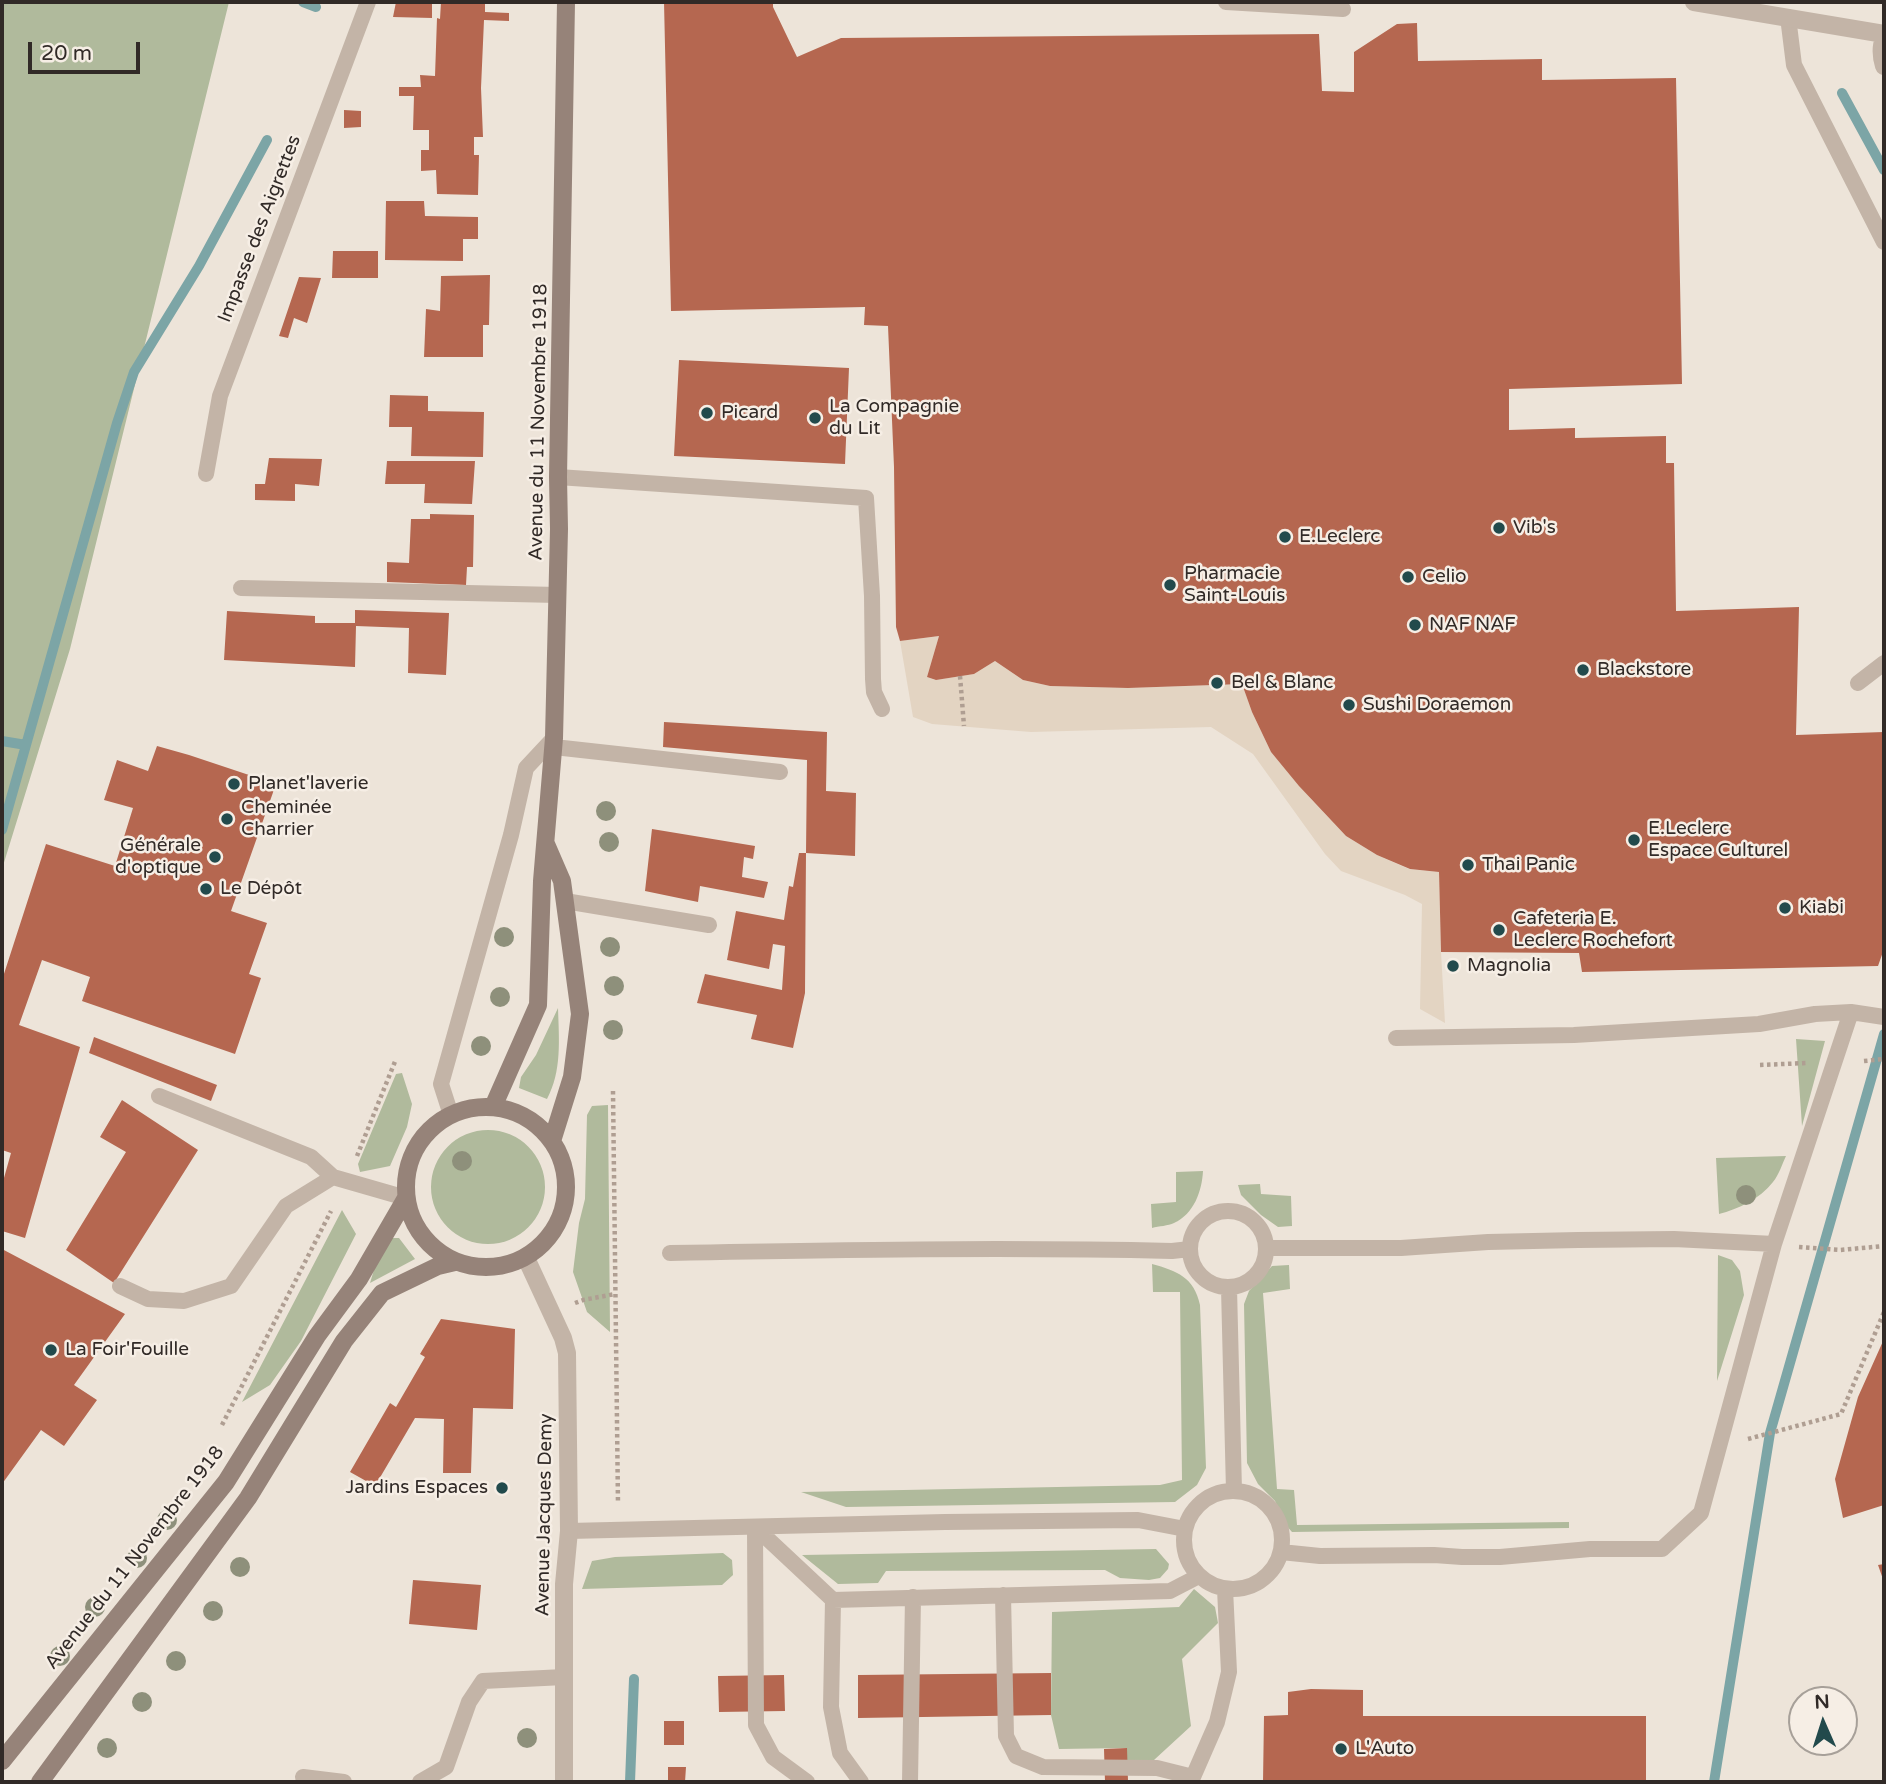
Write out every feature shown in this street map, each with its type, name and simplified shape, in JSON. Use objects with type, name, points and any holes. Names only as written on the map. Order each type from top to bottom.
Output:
[{"type":"main road","name":"Avenue du 11 Novembre 1918","points":[[493,1107],[538,1005],[542,881],[554,743],[566,2]]},
{"type":"main road","name":"Avenue du 11 Novembre 1918","points":[[545,842],[562,881],[580,1014],[572,1077],[552,1141]]},
{"type":"main road","points":[[493,1107],[516,1113],[536,1124],[552,1141],[564,1166],[567,1192],[561,1218],[547,1241],[526,1258],[503,1266],[478,1268],[455,1262],[431,1246],[414,1224],[406,1198],[407,1172],[415,1149],[430,1129],[451,1115],[471,1108],[493,1107]]},
{"type":"main road","name":"Avenue du 11 Novembre 1918","points":[[2,1761],[226,1482],[317,1336],[359,1279],[406,1198]]},
{"type":"main road","points":[[40,1782],[248,1498],[344,1341],[382,1293],[438,1266],[455,1262]]},
{"type":"street","points":[[1694,2],[1884,36],[1881,55],[1884,66]]},
{"type":"street","name":"Avenue Jacques Demy","points":[[526,1258],[553,1314],[567,1353],[569,1531],[564,1584],[564,1782]]},
{"type":"lane","name":"Impasse des Aigrettes","points":[[206,474],[220,396],[368,2]]},
{"type":"lane","points":[[1226,2],[1343,9]]},
{"type":"lane","points":[[1788,18],[1794,65],[1884,242]]},
{"type":"lane","points":[[558,477],[866,498],[872,596],[873,679],[874,692],[882,709]]},
{"type":"lane","points":[[241,587],[558,595]]},
{"type":"lane","points":[[1858,683],[1884,663]]},
{"type":"lane","points":[[451,1115],[441,1084],[526,768],[554,743],[780,772]]},
{"type":"lane","points":[[565,901],[709,925]]},
{"type":"lane","points":[[1281,1552],[1320,1556],[1500,1557],[1590,1549],[1662,1549],[1701,1513],[1774,1244],[1851,1012]]},
{"type":"lane","points":[[1396,1038],[1574,1035],[1759,1024],[1815,1014],[1851,1012],[1878,1016]]},
{"type":"lane","points":[[159,1096],[311,1157],[340,1179],[406,1198]]},
{"type":"lane","points":[[120,1286],[148,1299],[184,1301],[230,1286],[286,1206],[340,1179]]},
{"type":"lane","points":[[1229,1210],[1251,1218],[1260,1226],[1267,1248],[1266,1260],[1260,1271],[1252,1280],[1241,1286],[1216,1286],[1205,1280],[1191,1261],[1192,1237],[1197,1226],[1217,1212],[1229,1210]]},
{"type":"lane","points":[[1267,1248],[1401,1248],[1488,1242],[1674,1239],[1774,1244]]},
{"type":"lane","points":[[670,1253],[1190,1249]]},
{"type":"lane","points":[[1228,1288],[1234,1491]]},
{"type":"lane","points":[[1234,1491],[1250,1494],[1264,1502],[1275,1514],[1281,1529],[1281,1552],[1269,1575],[1255,1584],[1225,1589],[1211,1585],[1199,1576],[1189,1563],[1184,1546],[1185,1529],[1192,1514],[1203,1502],[1217,1494],[1234,1491]]},
{"type":"lane","points":[[569,1531],[1138,1520],[1185,1529]]},
{"type":"lane","points":[[755,1527],[833,1600],[1170,1591],[1199,1576]]},
{"type":"lane","points":[[755,1527],[756,1725],[773,1757],[807,1782]]},
{"type":"lane","points":[[1003,1595],[1006,1736],[1016,1756],[1043,1767],[1157,1768],[1188,1780],[1217,1722],[1228,1672],[1225,1589]]},
{"type":"lane","points":[[910,1782],[913,1597]]},
{"type":"lane","points":[[833,1600],[831,1707],[840,1753],[861,1782]]},
{"type":"lane","points":[[420,1782],[446,1767],[469,1702],[483,1681],[564,1677]]},
{"type":"lane","points":[[303,1777],[344,1782]]},
{"type":"path","points":[[960,677],[964,726]]},
{"type":"path","points":[[222,1425],[396,1059]]},
{"type":"path","points":[[613,1091],[618,1531]]},
{"type":"path","points":[[1809,1248],[1840,1250],[1884,1246]]},
{"type":"path","points":[[553,1314],[583,1300],[615,1294]]},
{"type":"path","points":[[1750,1439],[1841,1415],[1884,1311]]},
{"type":"green space","points":[[2,2],[229,2],[70,649],[2,869]]},
{"type":"green space","points":[[558,1008],[557,1066],[547,1099],[519,1088],[521,1077],[536,1055]]},
{"type":"green space","points":[[1796,1039],[1825,1041],[1802,1126]]},
{"type":"green space","points":[[402,1073],[412,1104],[407,1127],[390,1166],[360,1172],[358,1164],[396,1074]]},
{"type":"green space","points":[[608,1105],[610,1332],[587,1312],[573,1272],[585,1199],[587,1115],[592,1106]]},
{"type":"green space","points":[[488,1130],[510,1134],[520,1139],[536,1155],[541,1165],[545,1187],[541,1209],[536,1219],[520,1235],[510,1240],[488,1244],[466,1240],[456,1235],[440,1219],[435,1209],[431,1187],[435,1165],[440,1155],[456,1139],[466,1134]]},
{"type":"green space","points":[[1786,1156],[1768,1188],[1741,1206],[1719,1214],[1716,1158]]},
{"type":"green space","points":[[1203,1171],[1199,1194],[1187,1214],[1172,1224],[1152,1228],[1151,1204],[1176,1202],[1176,1172]]},
{"type":"green space","points":[[1260,1184],[1261,1194],[1291,1196],[1292,1226],[1278,1227],[1261,1215],[1241,1195],[1238,1185]]},
{"type":"green space","points":[[342,1210],[356,1234],[301,1341],[270,1385],[242,1402]]},
{"type":"green space","points":[[391,1238],[399,1238],[415,1259],[370,1283],[379,1253]]},
{"type":"green space","points":[[1718,1255],[1732,1260],[1740,1271],[1744,1295],[1717,1381]]},
{"type":"green space","points":[[1152,1264],[1169,1269],[1189,1282],[1200,1305],[1206,1468],[1197,1485],[1175,1502],[846,1507],[801,1492],[1160,1485],[1182,1480],[1180,1292],[1153,1292]]},
{"type":"green space","points":[[1289,1265],[1290,1289],[1263,1293],[1277,1489],[1294,1490],[1297,1525],[1569,1522],[1569,1528],[1292,1532],[1284,1523],[1275,1501],[1258,1484],[1247,1463],[1244,1304],[1249,1291],[1272,1266]]},
{"type":"green space","points":[[1156,1549],[1169,1564],[1168,1569],[1160,1578],[1149,1580],[1120,1578],[1105,1570],[886,1571],[878,1583],[838,1584],[802,1555]]},
{"type":"green space","points":[[723,1553],[732,1560],[733,1575],[722,1585],[582,1589],[592,1561],[615,1557]]},
{"type":"green space","points":[[1194,1589],[1215,1607],[1218,1623],[1182,1659],[1191,1726],[1154,1760],[1127,1762],[1126,1748],[1059,1749],[1051,1715],[1052,1612],[1179,1607]]},
{"type":"shaded area","points":[[939,636],[927,677],[935,680],[974,674],[995,661],[1023,680],[1050,686],[1128,688],[1242,684],[1271,752],[1346,836],[1377,855],[1409,869],[1439,872],[1445,1023],[1420,1009],[1422,904],[1341,871],[1325,854],[1253,754],[1211,727],[1031,732],[932,724],[913,717],[900,641]]},
{"type":"building","points":[[396,2],[432,3],[432,18],[393,17]]},
{"type":"building","points":[[441,2],[485,2],[485,12],[509,13],[509,21],[484,20],[481,88],[483,137],[474,137],[474,155],[479,155],[478,195],[437,194],[436,170],[421,171],[421,150],[429,150],[429,130],[413,130],[414,96],[399,96],[399,87],[421,87],[420,75],[435,76],[437,18],[440,19]]},
{"type":"building","name":"E.Leclerc","points":[[664,2],[773,2],[797,57],[841,38],[1319,34],[1322,91],[1354,92],[1354,52],[1397,24],[1417,23],[1418,61],[1542,59],[1542,80],[1676,78],[1682,384],[1509,389],[1509,430],[1575,428],[1575,438],[1666,436],[1666,463],[1674,463],[1676,611],[1799,607],[1796,735],[1884,732],[1884,949],[1878,966],[1582,972],[1579,953],[1441,952],[1439,872],[1410,869],[1377,855],[1346,836],[1271,752],[1242,684],[1128,688],[1050,686],[1023,680],[995,661],[974,674],[936,680],[927,677],[939,636],[900,641],[896,627],[894,467],[888,326],[864,325],[865,307],[671,311]]},
{"type":"building","points":[[344,110],[361,111],[361,127],[344,128]]},
{"type":"building","points":[[386,201],[424,201],[425,216],[478,217],[478,239],[463,239],[463,261],[385,260]]},
{"type":"building","points":[[333,251],[378,251],[378,278],[332,278]]},
{"type":"building","points":[[490,275],[489,325],[483,325],[483,357],[424,357],[426,309],[440,311],[441,276]]},
{"type":"building","points":[[299,277],[321,278],[307,323],[294,318],[288,338],[279,336]]},
{"type":"building","points":[[679,360],[849,368],[845,464],[674,456]]},
{"type":"building","points":[[390,395],[428,396],[428,411],[484,412],[483,457],[411,456],[412,427],[389,427]]},
{"type":"building","points":[[269,458],[322,459],[319,486],[295,484],[295,501],[255,500],[255,484],[265,484]]},
{"type":"building","points":[[387,461],[475,461],[472,504],[424,503],[425,484],[385,484]]},
{"type":"building","points":[[430,514],[474,515],[473,567],[467,567],[466,585],[387,582],[387,562],[409,563],[411,519],[430,519]]},
{"type":"building","points":[[355,610],[449,613],[446,675],[408,673],[409,628],[356,626],[355,667],[224,660],[227,611],[315,616],[315,623],[355,623]]},
{"type":"building","points":[[664,722],[827,732],[826,791],[856,793],[855,856],[806,853],[807,760],[663,747]]},
{"type":"building","points":[[157,746],[276,784],[231,911],[267,923],[249,974],[261,978],[235,1054],[82,1001],[90,977],[42,960],[19,1025],[80,1047],[25,1238],[2,1231],[2,1185],[11,1153],[2,1150],[2,980],[46,844],[115,866],[133,808],[104,800],[117,760],[148,771]]},
{"type":"building","points":[[652,829],[755,846],[753,859],[744,857],[742,877],[768,882],[764,898],[700,886],[698,902],[645,891]]},
{"type":"building","points":[[799,853],[806,853],[805,993],[793,1048],[751,1039],[757,1015],[697,1003],[705,974],[782,990],[785,946],[773,944],[769,969],[727,960],[736,911],[784,920],[789,886],[793,887]]},
{"type":"building","points":[[94,1037],[217,1085],[211,1101],[89,1053]]},
{"type":"building","points":[[122,1100],[198,1150],[114,1283],[66,1250],[126,1152],[100,1137]]},
{"type":"building","name":"La Foir'Fouille","points":[[2,1249],[125,1314],[74,1385],[97,1400],[64,1446],[41,1430],[2,1484]]},
{"type":"building","points":[[441,1319],[515,1329],[513,1409],[473,1408],[471,1473],[443,1473],[444,1419],[415,1418],[375,1486],[350,1472],[390,1403],[396,1407],[425,1357],[420,1354]]},
{"type":"building","points":[[1884,1339],[1884,1505],[1843,1518],[1835,1479],[1858,1397]]},
{"type":"building","points":[[1884,1564],[1884,1582],[1878,1565]]},
{"type":"building","points":[[413,1580],[481,1585],[477,1630],[409,1624]]},
{"type":"building","points":[[1051,1673],[1051,1715],[858,1718],[858,1675]]},
{"type":"building","points":[[784,1675],[785,1711],[719,1712],[718,1676]]},
{"type":"building","points":[[1311,1689],[1363,1690],[1363,1716],[1646,1716],[1646,1782],[1263,1782],[1264,1716],[1288,1715],[1288,1692]]},
{"type":"building","points":[[664,1721],[684,1721],[684,1745],[664,1745]]},
{"type":"building","points":[[1127,1748],[1128,1781],[1105,1782],[1104,1749]]},
{"type":"building","points":[[668,1767],[686,1767],[685,1782],[668,1782]]},
{"type":"waterway","points":[[303,2],[316,7]]},
{"type":"waterway","points":[[1842,93],[1884,170]]},
{"type":"waterway","points":[[2,830],[117,423],[134,372],[199,266],[267,140]]},
{"type":"waterway","points":[[2,741],[26,745]]},
{"type":"waterway","points":[[1714,1782],[1770,1433],[1884,1034]]},
{"type":"waterway","points":[[630,1782],[634,1679]]},
{"type":"place","name":"Picard","points":[[707,413]]},
{"type":"place","name":"La Compagnie du Lit","points":[[815,418]]},
{"type":"place","name":"Vib's","points":[[1499,528]]},
{"type":"place","name":"E.Leclerc","points":[[1285,537]]},
{"type":"place","name":"Celio","points":[[1408,577]]},
{"type":"place","name":"Pharmacie Saint-Louis","points":[[1170,585]]},
{"type":"place","name":"NAF NAF","points":[[1415,625]]},
{"type":"place","name":"Blackstore","points":[[1583,670]]},
{"type":"place","name":"Bel & Blanc","points":[[1217,683]]},
{"type":"place","name":"Sushi Doraemon","points":[[1349,705]]},
{"type":"place","name":"Planet'laverie","points":[[234,784]]},
{"type":"place","name":"Cheminée Charrier","points":[[227,819]]},
{"type":"place","name":"E.Leclerc Espace Culturel","points":[[1634,840]]},
{"type":"place","name":"Générale d'optique","points":[[215,857]]},
{"type":"place","name":"Thai Panic","points":[[1468,865]]},
{"type":"place","name":"Le Dépôt","points":[[206,889]]},
{"type":"place","name":"Kiabi","points":[[1785,908]]},
{"type":"place","name":"Cafeteria E. Leclerc Rochefort","points":[[1499,930]]},
{"type":"place","name":"Magnolia","points":[[1453,966]]},
{"type":"place","name":"La Foir'Fouille","points":[[51,1350]]},
{"type":"place","name":"Jardins Espaces","points":[[502,1488]]},
{"type":"place","name":"L'Auto","points":[[1341,1749]]}]
